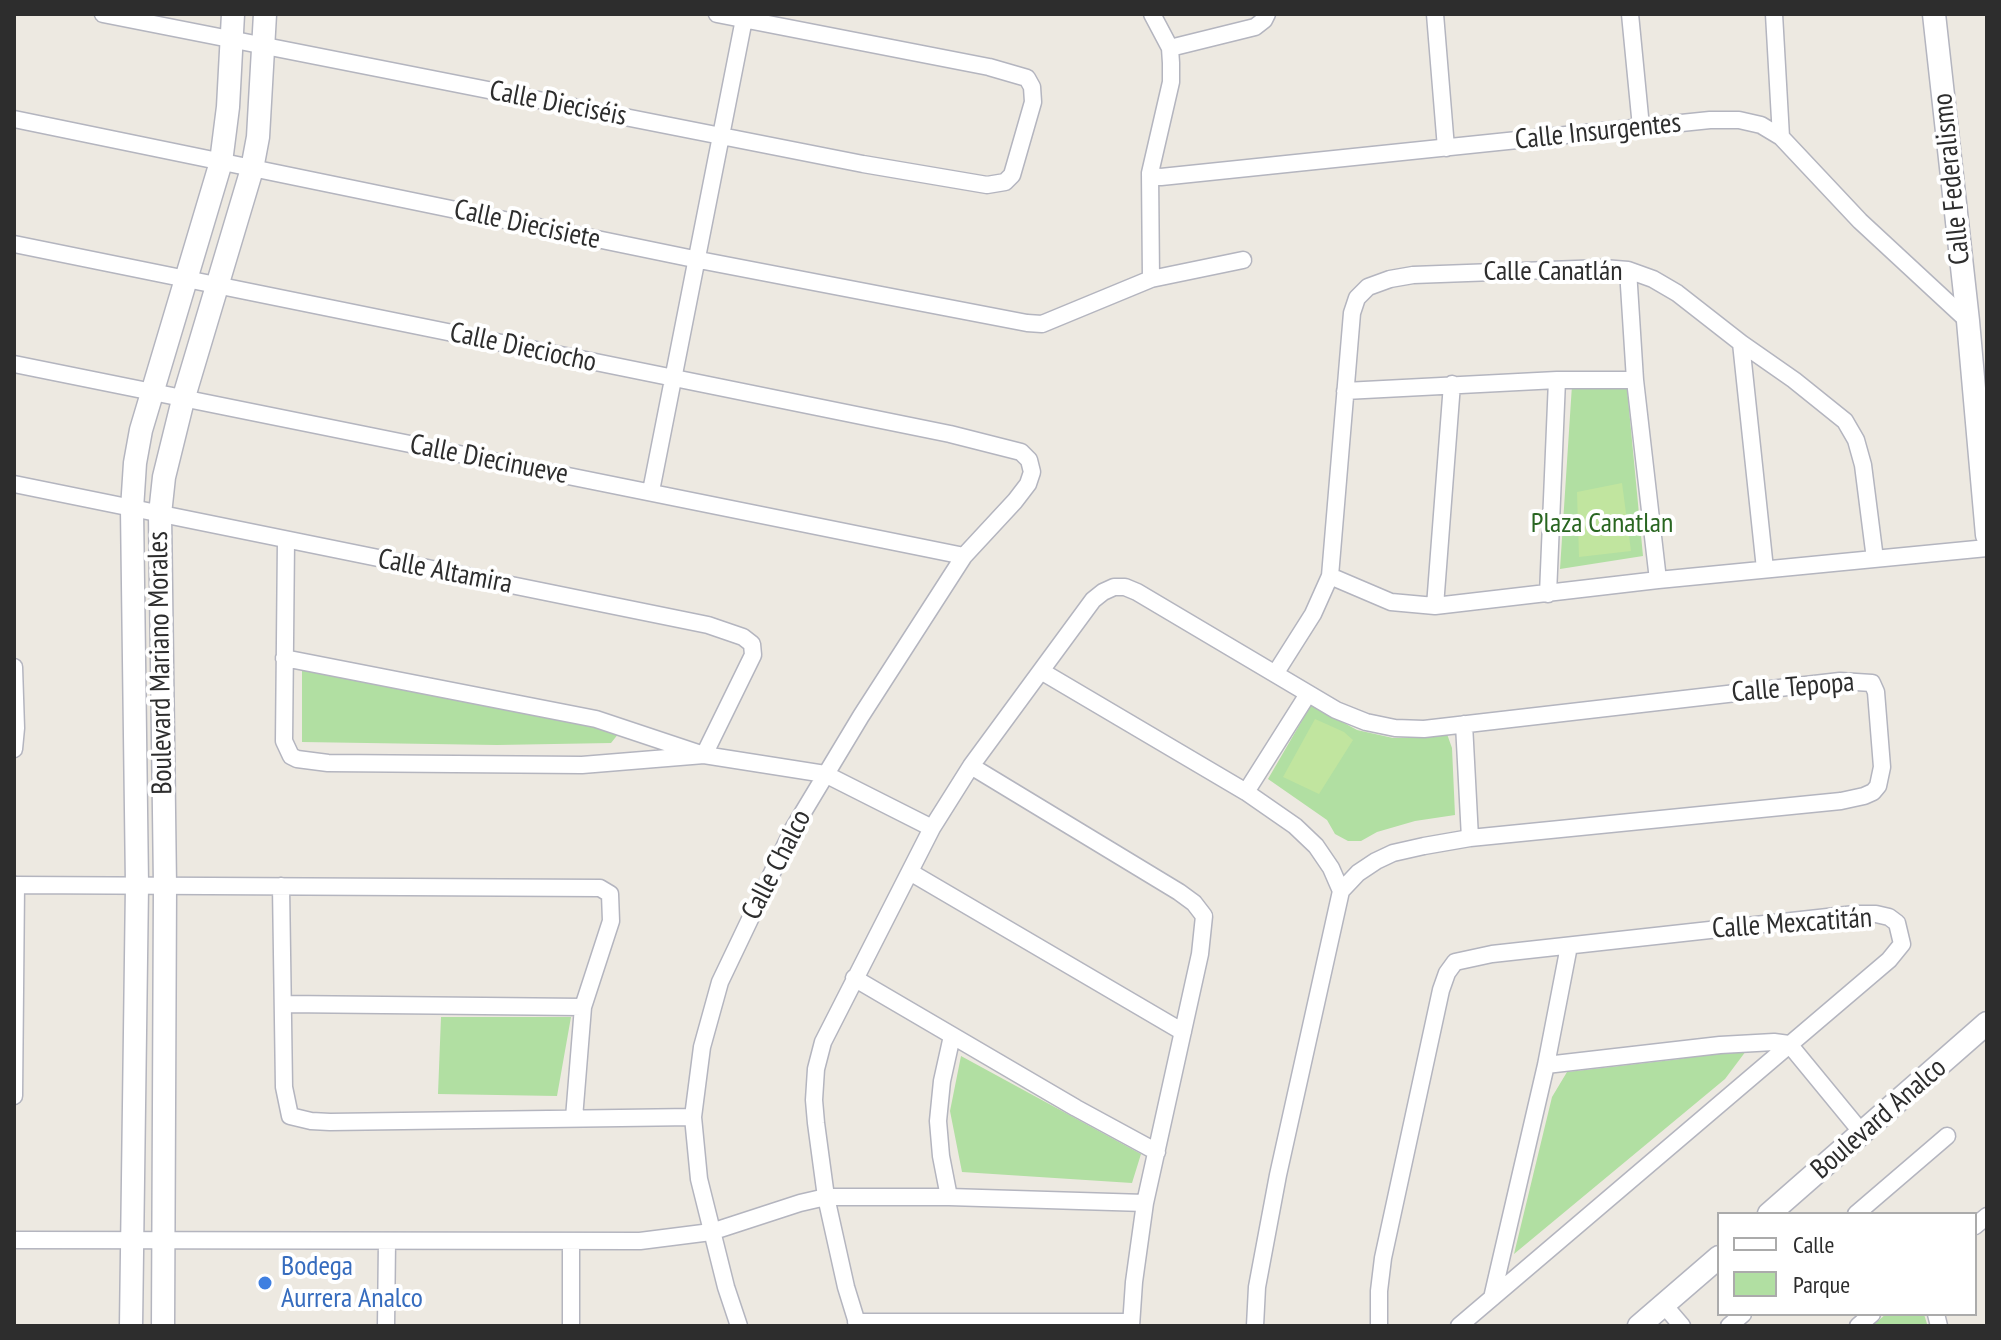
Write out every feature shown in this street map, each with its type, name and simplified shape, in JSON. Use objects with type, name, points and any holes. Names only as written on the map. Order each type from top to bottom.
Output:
[{"type":"street","name":"Calle Dieciséis","points":[[103,14],[971,183],[996,185],[1012,175],[1033,102],[1032,87],[1027,78],[1013,72],[744,17]]},
{"type":"street","name":"Boulevard Mariano Morales","points":[[131,1326],[137,885],[132,509],[137,452],[152,393],[221,162],[233,14]]},
{"type":"street","name":"Boulevard Mariano Morales","points":[[163,1326],[165,886],[160,514],[164,477],[183,400],[252,169],[258,137],[265,14]]},
{"type":"street","points":[[651,491],[694,259],[744,17],[717,14]]},
{"type":"street","points":[[1152,14],[1170,48],[1171,82],[1151,176],[1151,279],[1243,260]]},
{"type":"street","points":[[1435,14],[1446,148]]},
{"type":"street","points":[[1630,14],[1641,127]]},
{"type":"street","points":[[1774,14],[1781,137]]},
{"type":"street","name":"Calle Federalismo","points":[[1934,14],[1968,321],[1987,535]]},
{"type":"street","points":[[1170,48],[1261,20]]},
{"type":"street","name":"Calle Diecisiete","points":[[14,119],[694,259],[1042,324],[1151,279]]},
{"type":"street","name":"Calle Insurgentes","points":[[1151,176],[1710,120],[1739,120],[1761,125],[1781,137],[1860,221],[1968,321]]},
{"type":"street","name":"Calle Dieciocho","points":[[14,244],[989,443],[1021,452],[1029,460]]},
{"type":"street","name":"Calle Canatlán","points":[[1275,674],[1313,614],[1330,576],[1352,313],[1357,298],[1368,287],[1413,275],[1551,269],[1628,270],[1653,279],[1677,293],[1845,421],[1856,440],[1863,465],[1875,559]]},
{"type":"street","points":[[1628,270],[1635,380],[1658,580]]},
{"type":"street","points":[[1741,343],[1765,569]]},
{"type":"street","name":"Calle Diecinueve","points":[[14,364],[964,556]]},
{"type":"street","points":[[1345,391],[1557,380],[1635,380]]},
{"type":"street","points":[[1548,594],[1557,380]]},
{"type":"street","points":[[1435,606],[1452,384]]},
{"type":"street","name":"Calle Chalco","points":[[739,1326],[699,1179],[693,1117],[702,1047],[720,982],[793,829],[825,774],[964,556],[1028,484],[1032,472],[1029,460]]},
{"type":"street","points":[[14,484],[14,494]]},
{"type":"street","name":"Calle Altamira","points":[[14,484],[708,625],[743,637],[752,644],[753,655],[704,755]]},
{"type":"street","points":[[286,540],[284,741],[291,756],[308,762],[582,765],[704,755]]},
{"type":"street","points":[[1330,576],[1391,602],[1435,606],[1658,580],[1987,548]]},
{"type":"street","name":"Calle Tepopa","points":[[1041,671],[1093,600],[1114,587],[1125,587],[1336,710],[1380,725],[1424,729],[1678,698],[1863,681],[1872,683],[1876,692],[1882,767],[1878,786],[1873,792],[1856,798],[1470,838],[1393,853],[1358,873],[1341,891]]},
{"type":"street","points":[[284,658],[596,719],[704,755],[825,774],[932,828]]},
{"type":"street","points":[[14,667],[14,749]]},
{"type":"street","points":[[971,766],[1179,892],[1204,916],[1205,931],[1145,1203],[1131,1324],[857,1324],[826,1197],[814,1100],[816,1069],[823,1042],[932,828],[971,766],[1041,671],[1246,792],[1295,826],[1316,846],[1331,868],[1341,891],[1278,1175],[1257,1287],[1255,1326]]},
{"type":"street","points":[[1246,792],[1308,694]]},
{"type":"street","points":[[1464,724],[1470,838]]},
{"type":"street","points":[[910,872],[1183,1032]]},
{"type":"street","points":[[14,1096],[15,885],[600,888],[610,894],[611,921],[583,1007],[574,1118]]},
{"type":"street","points":[[281,886],[284,1087],[290,1116],[330,1122],[693,1117]]},
{"type":"street","name":"Calle Mexcatitán","points":[[1379,1326],[1383,1258],[1447,973],[1455,962],[1855,914],[1876,914],[1897,923],[1902,933],[1902,944],[1889,960],[1459,1326]]},
{"type":"street","points":[[1492,1298],[1546,1065],[1569,946]]},
{"type":"street","points":[[854,978],[1157,1152]]},
{"type":"street","points":[[284,1004],[583,1007]]},
{"type":"street","name":"Boulevard Analco","points":[[1771,1212],[1987,1023]]},
{"type":"street","points":[[949,1197],[938,1121],[942,1081],[952,1036]]},
{"type":"street","points":[[1546,1065],[1733,1044],[1789,1044],[1863,1134]]},
{"type":"street","points":[[1858,1212],[1947,1136]]},
{"type":"street","points":[[14,1240],[640,1241],[711,1232],[826,1197],[1145,1203]]},
{"type":"street","points":[[386,1326],[387,1241]]},
{"type":"street","points":[[571,1241],[571,1326]]},
{"type":"street","points":[[1639,1326],[1717,1259]]},
{"type":"street","points":[[1664,1305],[1682,1326]]},
{"type":"green space","name":"Plaza Canatlan","points":[[1572,385],[1627,388],[1643,556],[1560,569]]},
{"type":"green space","points":[[1622,483],[1631,551],[1579,557],[1577,492]]},
{"type":"green space","points":[[302,669],[581,722],[619,733],[611,743],[302,742]]},
{"type":"green space","points":[[1311,705],[1357,730],[1393,738],[1447,734],[1452,748],[1455,815],[1415,821],[1377,832],[1361,841],[1348,841],[1335,834],[1327,820],[1268,779]]},
{"type":"green space","points":[[1315,719],[1344,732],[1353,740],[1319,794],[1283,777]]},
{"type":"green space","points":[[441,1017],[571,1017],[557,1096],[438,1094]]},
{"type":"green space","points":[[1752,1043],[1725,1079],[1514,1254],[1552,1097],[1567,1072],[1680,1059]]},
{"type":"green space","points":[[961,1056],[1141,1154],[1132,1183],[962,1172],[950,1111]]},
{"type":"green space","points":[[1884,1316],[1925,1316],[1927,1324],[1926,1326],[1872,1326]]},
{"type":"place","name":"Bodega Aurrera Analco","points":[[265,1283]]}]
